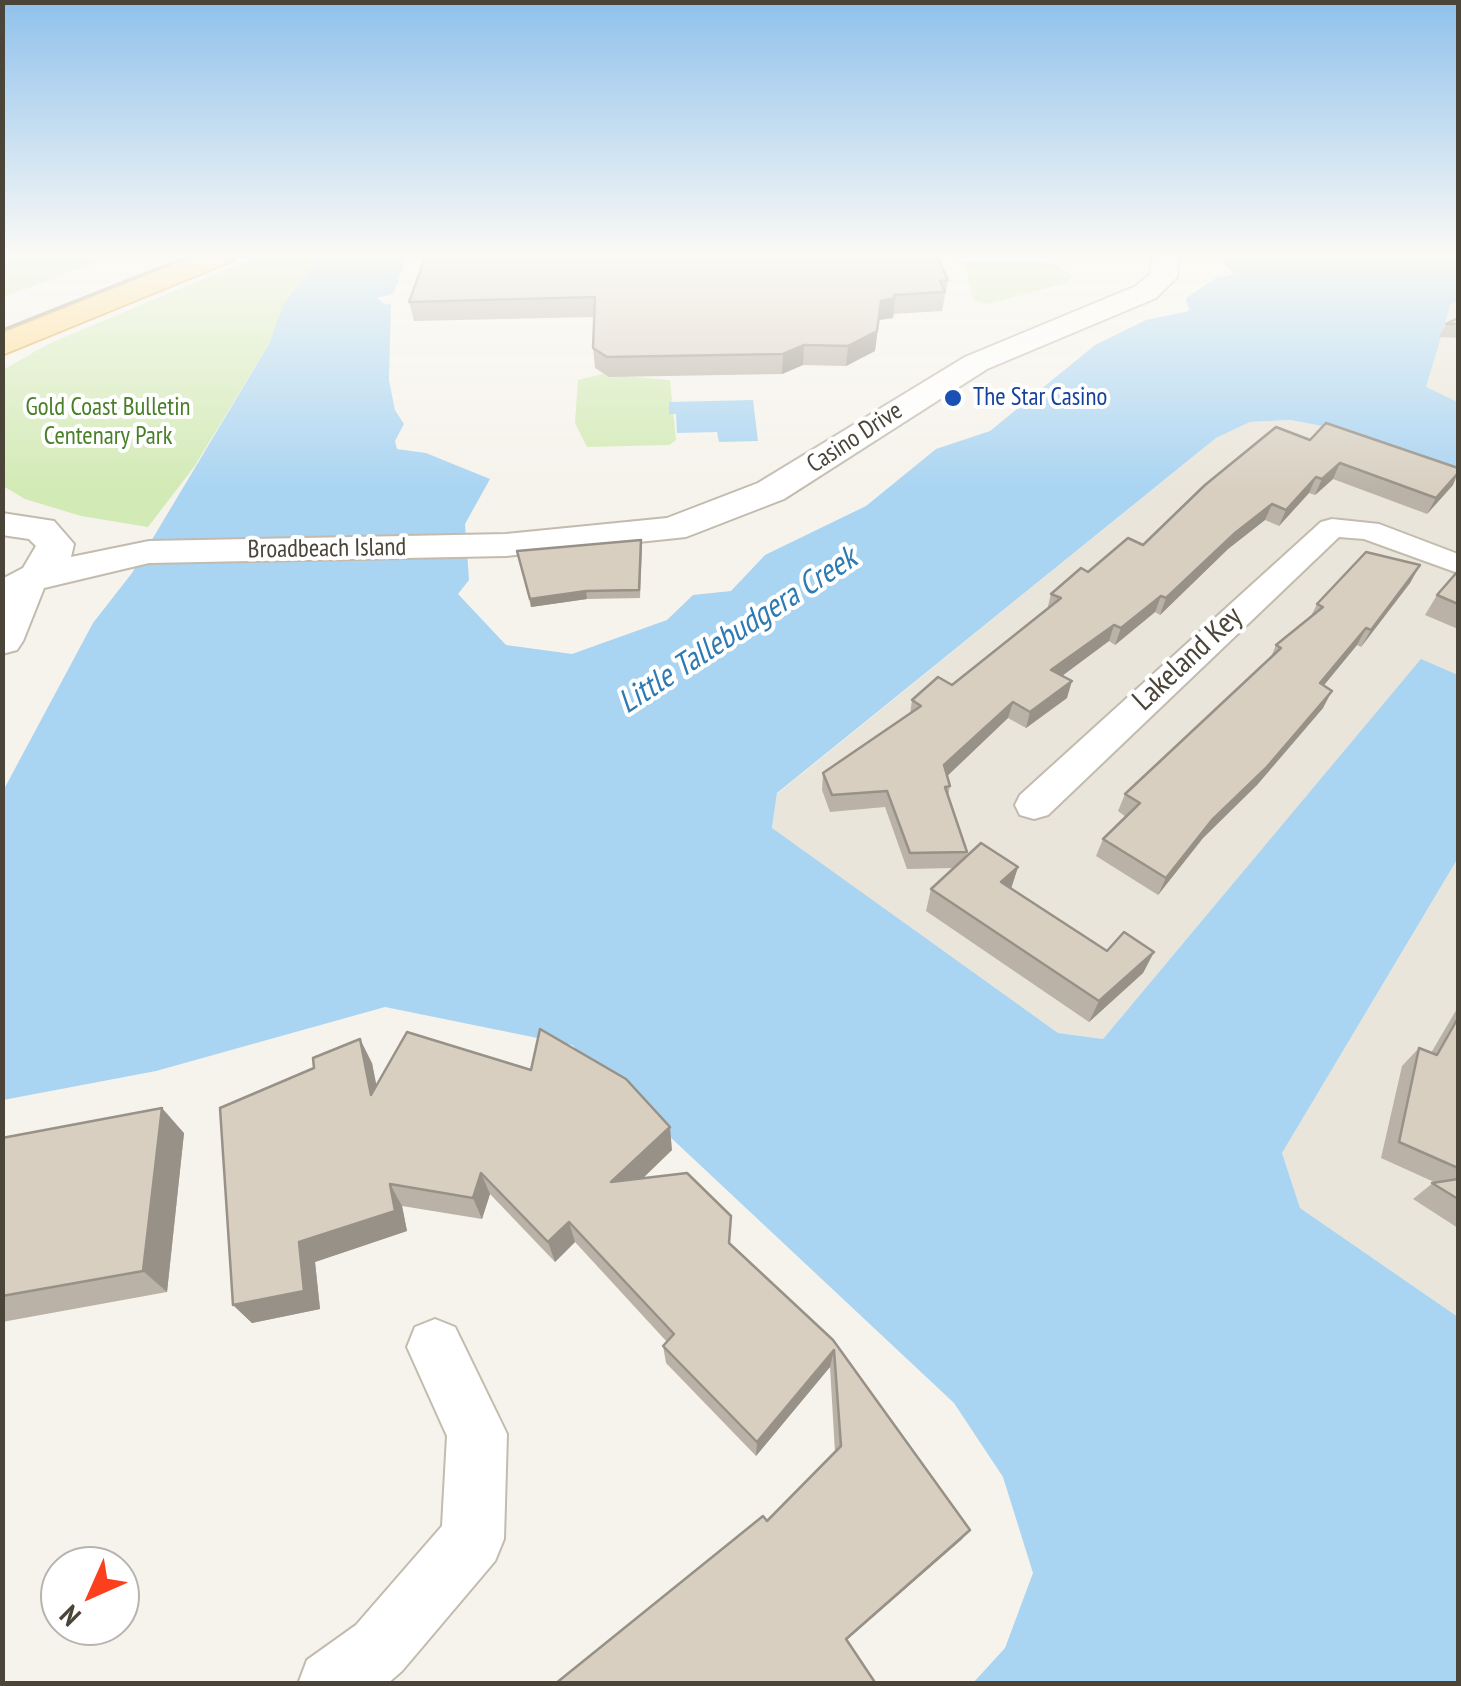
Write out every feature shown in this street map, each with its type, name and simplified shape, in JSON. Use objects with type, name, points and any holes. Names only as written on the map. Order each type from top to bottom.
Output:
[{"type":"street","name":"Casino Drive","points":[[506,546],[638,535],[734,509],[810,469],[976,364],[1048,334]]},
{"type":"street","name":"Broadbeach Island","points":[[5,521],[40,529],[50,536],[92,538],[149,552]]},
{"type":"street","name":"Lakeland Key","points":[[1034,805],[1321,534],[1349,526],[1458,564]]},
{"type":"street","points":[[2,641],[22,585],[54,554],[50,536]]},
{"type":"street","name":"Broadbeach Island","points":[[22,585],[149,552],[506,546]]},
{"type":"street","points":[[331,1684],[378,1648],[473,1539],[477,1434],[435,1348]]},
{"type":"shaded area","points":[[1442,334],[1458,334],[1458,402],[1425,387]]},
{"type":"shaded area","points":[[1290,420],[1333,428],[1458,472],[1458,675],[1421,660],[1103,1039],[1058,1033],[772,829],[777,794],[1216,438],[1250,422]]},
{"type":"shaded area","points":[[1458,858],[1458,1317],[1300,1208],[1282,1153]]},
{"type":"green space","name":"Gold Coast Bulletin Centenary Park","points":[[73,334],[273,334],[194,467],[148,527],[81,516],[25,499],[3,486],[3,370]]},
{"type":"green space","points":[[602,374],[670,380],[676,440],[669,445],[587,447],[575,423],[578,380]]},
{"type":"water","name":"Little Tallebudgera Creek","points":[[273,334],[390,334],[389,380],[395,410],[404,424],[395,441],[397,449],[426,453],[490,479],[465,524],[469,580],[458,594],[506,645],[572,654],[667,620],[693,595],[731,591],[765,555],[866,506],[936,449],[990,431],[1095,345],[1118,334],[1442,334],[1426,387],[1458,402],[1458,472],[1333,428],[1290,420],[1250,422],[1216,438],[777,793],[772,828],[1058,1033],[1103,1039],[1421,659],[1458,675],[1458,858],[1282,1153],[1300,1208],[1458,1317],[1458,1683],[973,1683],[1005,1648],[1033,1573],[1003,1477],[954,1403],[572,1045],[385,1007],[156,1071],[3,1100],[3,791],[93,623],[132,573]]},
{"type":"water","points":[[753,400],[758,441],[719,442],[717,432],[677,433],[676,414],[669,414],[669,402]]},
{"type":"building","points":[[594,334],[872,334],[848,346],[804,345],[783,354],[607,357],[593,348]]},
{"type":"building","points":[[1326,423],[1458,468],[1458,473],[1436,498],[1340,463],[1322,479],[1316,477],[1286,510],[1272,504],[1166,598],[1161,596],[1121,628],[1114,625],[1051,670],[1072,681],[1030,712],[1013,702],[944,765],[950,786],[945,787],[967,852],[910,853],[887,791],[832,795],[823,773],[921,706],[912,700],[938,677],[952,685],[1061,598],[1051,594],[1081,568],[1088,572],[1128,538],[1143,545],[1205,485],[1276,427],[1310,440]]},
{"type":"building","points":[[641,540],[639,590],[586,591],[530,599],[517,551]]},
{"type":"building","points":[[1366,552],[1420,565],[1371,630],[1366,628],[1320,683],[1332,691],[1266,768],[1212,820],[1166,878],[1103,839],[1140,803],[1125,794],[1281,648],[1276,645],[1323,607],[1317,604]]},
{"type":"building","points":[[1458,571],[1458,604],[1437,595]]},
{"type":"building","points":[[981,843],[1018,867],[1001,882],[1107,951],[1124,932],[1154,952],[1099,1001],[931,889]]},
{"type":"building","points":[[1458,1018],[1458,1168],[1399,1142],[1419,1048],[1437,1055]]},
{"type":"building","points":[[540,1029],[626,1079],[670,1127],[611,1182],[687,1173],[731,1216],[729,1243],[833,1340],[970,1530],[846,1639],[876,1684],[555,1684],[763,1516],[767,1521],[841,1446],[834,1350],[757,1442],[663,1346],[674,1334],[569,1222],[548,1242],[481,1173],[473,1198],[390,1184],[395,1211],[299,1242],[304,1291],[233,1305],[220,1108],[314,1068],[313,1058],[360,1039],[371,1095],[407,1032],[531,1070]]},
{"type":"building","points":[[162,1108],[143,1271],[2,1296],[2,1138]]},
{"type":"building","points":[[1458,1179],[1458,1199],[1432,1183]]},
{"type":"place","name":"The Star Casino","points":[[953,398]]}]
